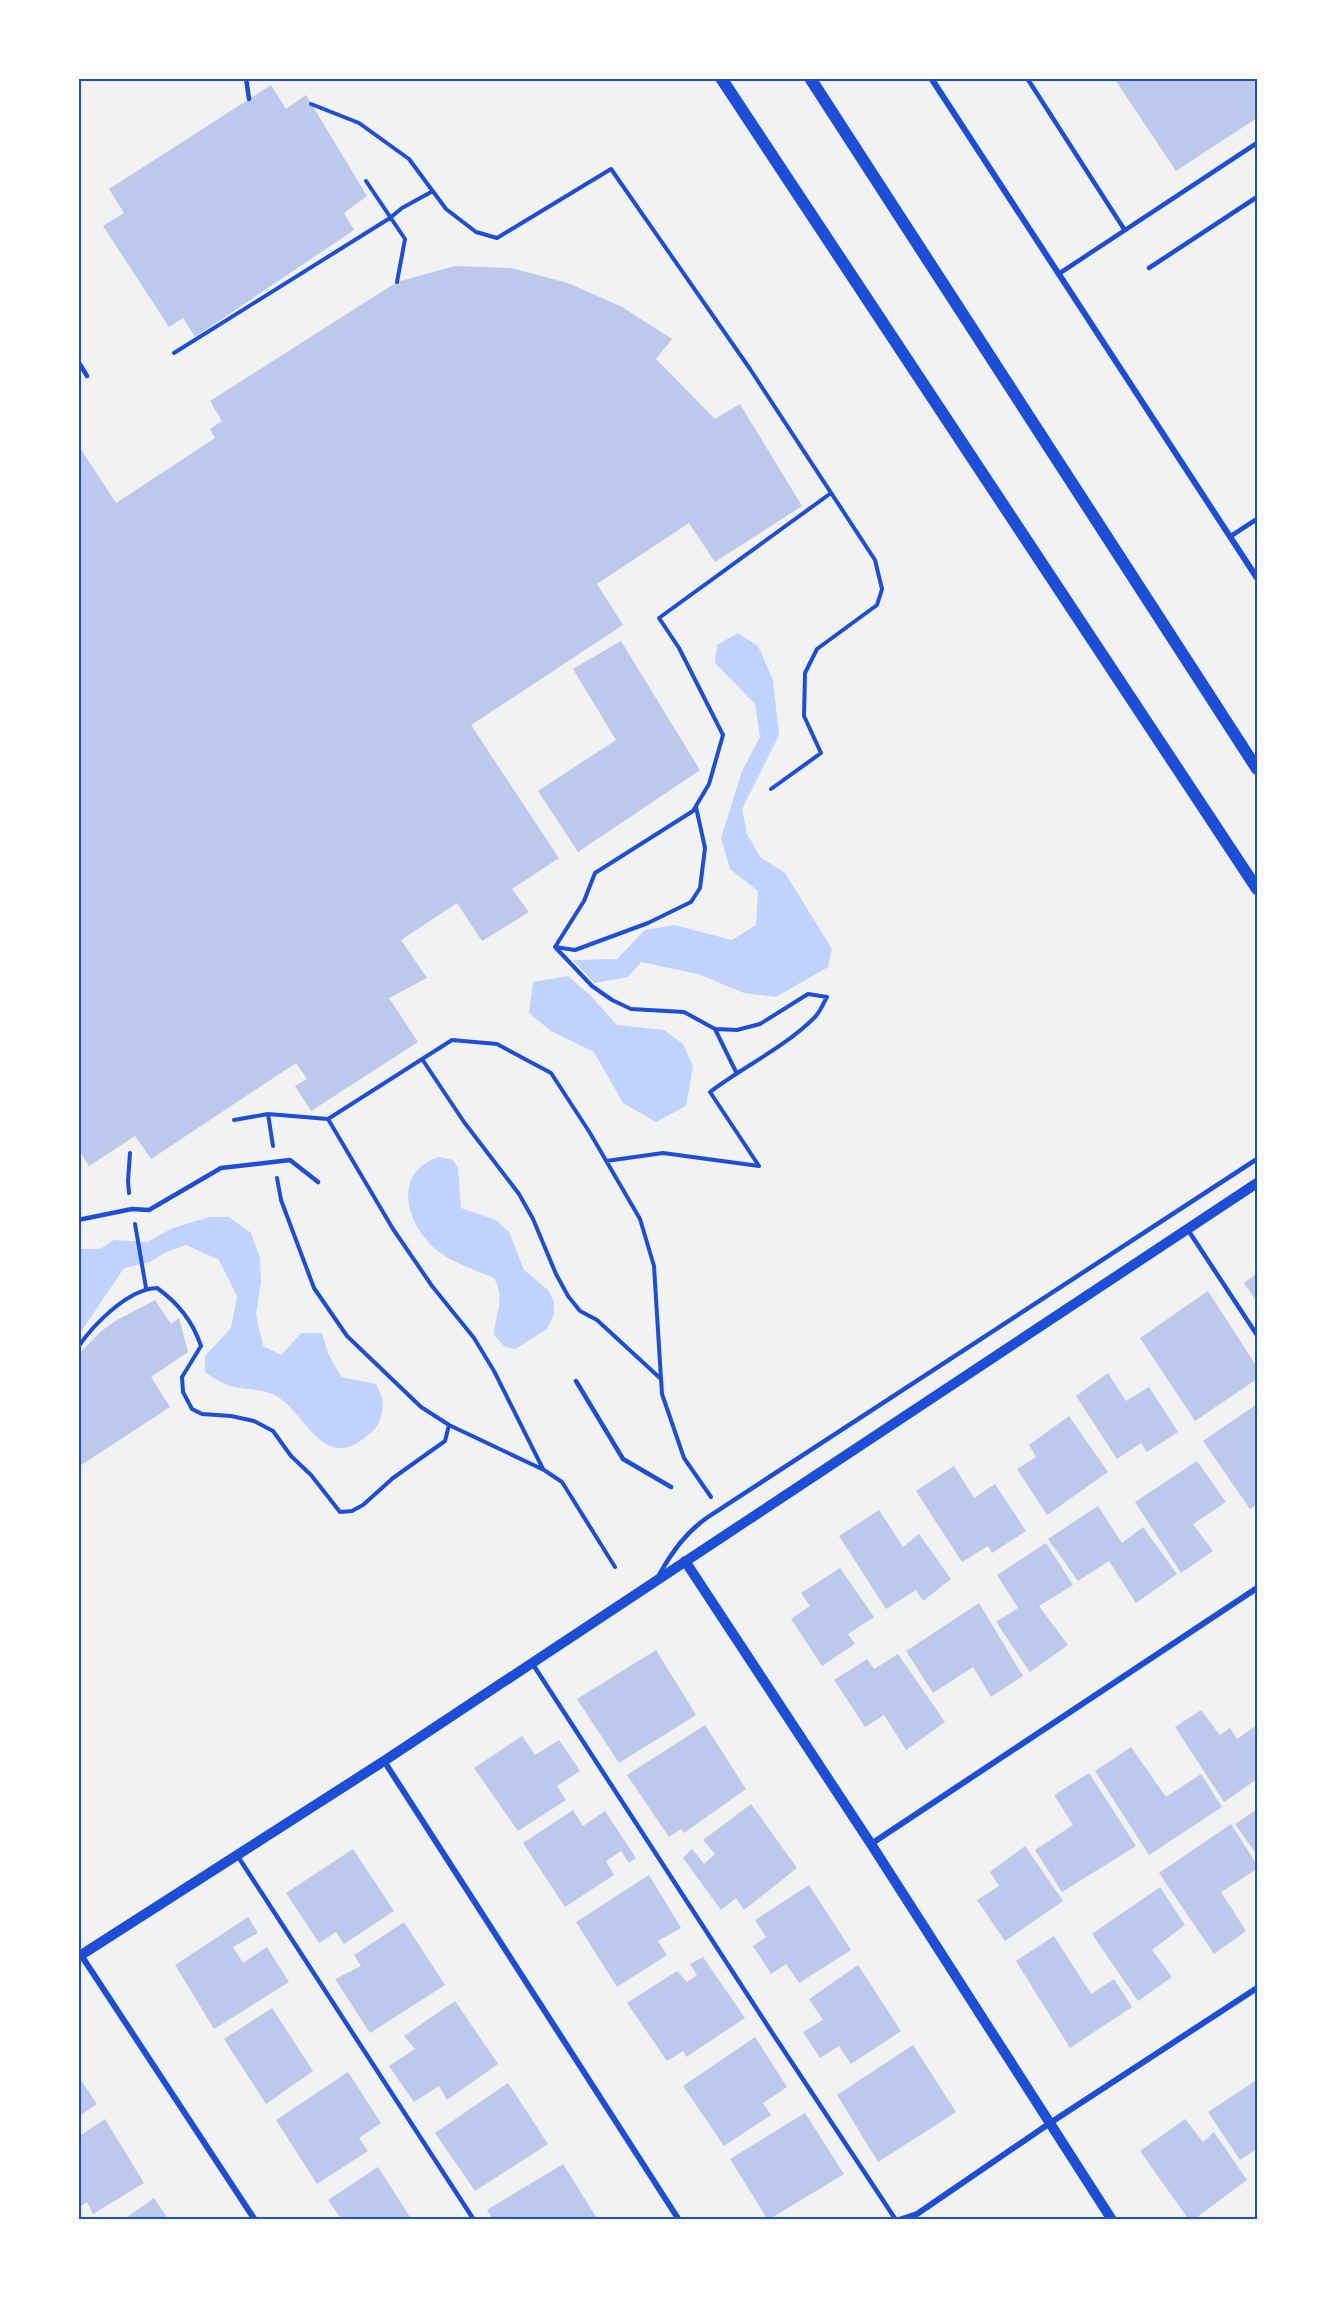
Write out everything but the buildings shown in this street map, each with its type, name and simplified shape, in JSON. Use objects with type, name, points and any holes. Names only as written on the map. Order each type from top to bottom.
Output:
[{"type":"main road","points":[[721,78],[1257,889]]},
{"type":"main road","points":[[810,78],[1257,769]]},
{"type":"street","points":[[931,78],[1257,578]]},
{"type":"street","points":[[255,2220],[80,1956],[384,1761],[1257,1183]]},
{"type":"street","points":[[685,1561],[871,1844],[1112,2220]]},
{"type":"street","points":[[871,1844],[1257,1588]]},
{"type":"street","points":[[384,1761],[679,2220]]},
{"type":"street","points":[[898,2220],[917,2214],[1050,2123],[1257,1988]]},
{"type":"lane","points":[[246,78],[249,99]]},
{"type":"lane","points":[[1027,78],[1124,229]]},
{"type":"lane","points":[[1060,273],[1257,143]]},
{"type":"lane","points":[[1149,268],[1257,197]]},
{"type":"lane","points":[[78,361],[87,376]]},
{"type":"lane","points":[[1231,536],[1257,519]]},
{"type":"lane","points":[[656,1580],[680,1542],[696,1525],[1257,1159]]},
{"type":"lane","points":[[78,1220],[132,1209],[149,1210],[221,1168],[290,1160],[318,1182]]},
{"type":"lane","points":[[1188,1230],[1257,1335]]},
{"type":"lane","points":[[576,1381],[623,1459],[671,1487]]},
{"type":"lane","points":[[532,1663],[771,2031],[898,2220]]},
{"type":"lane","points":[[237,1855],[474,2220]]},
{"type":"path","points":[[311,104],[359,123],[409,159],[446,209],[476,232],[497,238],[611,169],[750,369],[875,560],[882,589],[877,605],[817,649],[805,673],[804,716],[821,753],[771,789]]},
{"type":"path","points":[[366,181],[405,239],[397,282]]},
{"type":"path","points":[[174,353],[390,218],[402,208],[433,191]]},
{"type":"path","points":[[555,947],[584,901],[595,873],[693,811],[709,784],[723,735],[679,648],[660,618],[831,493]]},
{"type":"path","points":[[555,947],[575,950],[648,923],[691,902],[700,888],[705,848],[696,806]]},
{"type":"path","points":[[555,947],[592,986],[612,1000],[631,1009],[684,1012],[715,1029],[737,1029],[760,1024],[808,994],[827,997],[816,1016],[781,1044],[736,1072],[710,1092],[759,1166],[663,1153],[606,1161]]},
{"type":"path","points":[[715,1029],[736,1072]]},
{"type":"path","points":[[234,1120],[268,1114],[328,1119],[452,1040],[496,1044],[551,1073],[640,1220],[654,1266],[662,1394],[684,1458],[715,1502]]},
{"type":"path","points":[[422,1059],[464,1122],[519,1194],[568,1296],[580,1311],[597,1320],[661,1379]]},
{"type":"path","points":[[268,1114],[281,1200],[314,1288],[347,1336],[421,1407],[449,1425],[544,1470],[562,1482],[615,1566]]},
{"type":"path","points":[[328,1119],[393,1229],[432,1286],[474,1338],[494,1371],[544,1470]]},
{"type":"path","points":[[137,1236],[146,1288]]},
{"type":"path","points":[[78,1347],[90,1328],[114,1308],[146,1288],[157,1288],[176,1303],[199,1339],[201,1346],[182,1377],[183,1392],[192,1409],[202,1414],[231,1416],[254,1421],[273,1431],[291,1456],[311,1474],[340,1512],[352,1511],[363,1505],[393,1478],[445,1441],[449,1425]]},
{"type":"water","points":[[738,633],[758,646],[773,680],[779,735],[742,809],[747,834],[760,857],[785,873],[832,949],[828,967],[776,997],[744,993],[698,974],[641,962],[628,977],[594,983],[573,960],[617,959],[645,930],[674,925],[732,940],[756,925],[758,891],[730,869],[721,838],[742,771],[760,737],[755,704],[715,663],[717,645]]},
{"type":"water","points":[[568,976],[589,994],[617,1025],[664,1030],[683,1044],[693,1066],[686,1106],[656,1122],[623,1103],[594,1052],[551,1031],[529,1013],[533,982]]},
{"type":"water","points":[[439,1157],[453,1160],[458,1168],[461,1208],[496,1220],[509,1232],[524,1270],[549,1291],[554,1303],[554,1314],[547,1329],[515,1349],[505,1347],[494,1335],[500,1300],[494,1278],[461,1265],[439,1252],[422,1235],[415,1223],[408,1197],[410,1184],[415,1173],[425,1164]]},
{"type":"water","points":[[209,1217],[229,1217],[251,1233],[260,1258],[261,1281],[256,1315],[263,1346],[281,1355],[301,1333],[322,1333],[328,1353],[341,1377],[376,1384],[383,1404],[382,1413],[377,1425],[363,1439],[348,1447],[335,1448],[323,1442],[313,1433],[282,1400],[265,1391],[230,1386],[205,1372],[205,1356],[231,1328],[237,1296],[219,1260],[186,1245],[164,1253],[150,1262],[124,1268],[78,1336],[78,1249],[100,1249],[114,1240],[147,1242],[173,1228]]}]
